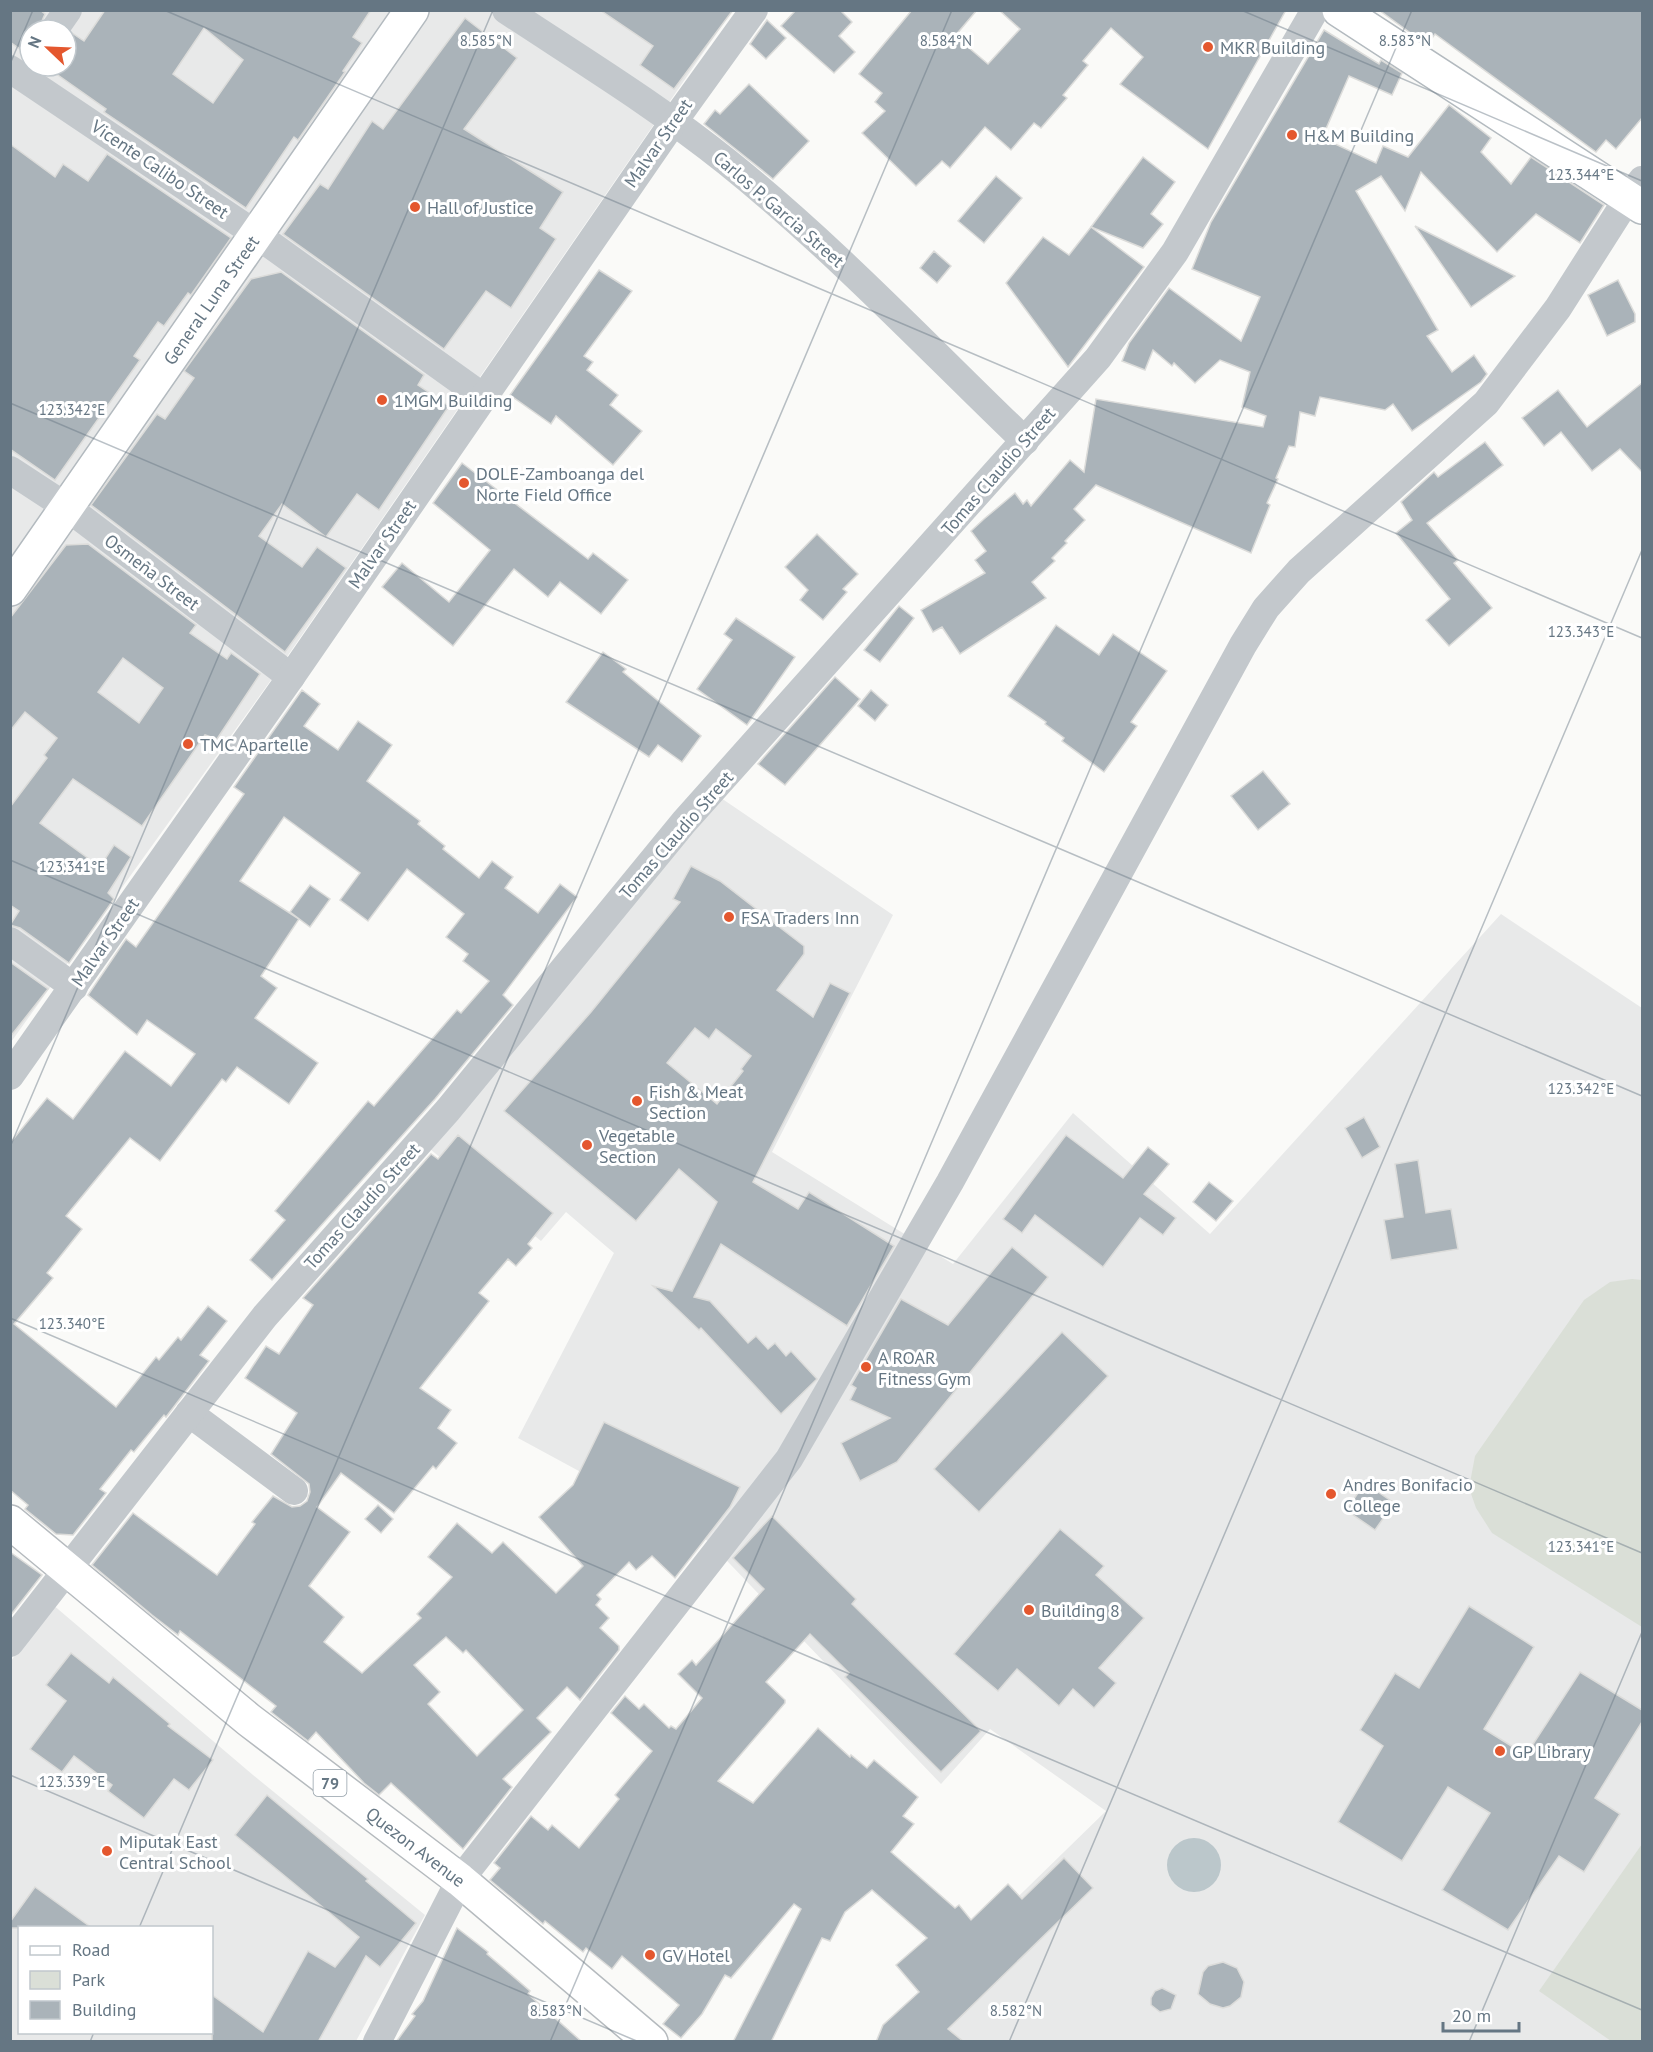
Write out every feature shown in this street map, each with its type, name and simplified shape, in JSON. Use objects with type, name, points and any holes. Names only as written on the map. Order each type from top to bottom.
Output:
[{"type":"street","name":"General Luna Street","points":[[10,589],[412,10]]},
{"type":"street","name":"Carlos P. Garcia Street","points":[[506,10],[674,121],[727,162],[825,249],[1025,441]]},
{"type":"street","name":"Malvar Street","points":[[10,1076],[291,676],[674,121],[754,10]]},
{"type":"street","name":"Tomas Claudio Street","points":[[10,1643],[265,1316],[448,1110],[684,822],[1098,358],[1175,252],[1315,10]]},
{"type":"street","points":[[377,2042],[460,1880],[789,1459],[950,1182],[1237,655],[1266,608],[1299,572],[1486,403],[1551,318],[1638,195],[1339,10]]},
{"type":"street","name":"Vicente Calibo Street","points":[[21,78],[257,235],[483,397]]},
{"type":"street","name":"Osmeña Street","points":[[10,470],[68,508],[291,676]]},
{"type":"street","points":[[10,941],[74,987]]},
{"type":"street","points":[[189,1413],[294,1491]]},
{"type":"street","name":"Quezon Avenue","points":[[10,1522],[249,1720],[460,1880],[651,2042]]},
{"type":"shaded area","points":[[11,11],[732,11],[271,680],[11,1042]]},
{"type":"shaded area","name":"Andres Bonifacio College","points":[[721,798],[893,915],[772,1152],[953,1264],[1073,1113],[1210,1234],[1501,914],[1642,1008],[1642,2041],[933,2041],[914,1998],[1106,1811],[990,1729],[941,1784],[708,1541],[518,1438],[614,1253],[566,1212],[541,1241],[430,1149]]},
{"type":"shaded area","points":[[52,1604],[253,1775],[425,1915],[356,2041],[11,2042],[11,1661]]},
{"type":"shaded area","points":[[1194,1838],[1204,1840],[1213,1846],[1219,1855],[1221,1865],[1219,1875],[1213,1884],[1204,1890],[1194,1892],[1184,1890],[1175,1884],[1169,1875],[1167,1865],[1169,1855],[1175,1846],[1184,1840]]},
{"type":"green space","points":[[1642,1280],[1642,1627],[1492,1533],[1476,1508],[1469,1488],[1475,1456],[1584,1300],[1610,1282]]},
{"type":"green space","points":[[1642,1844],[1642,2041],[1611,2041],[1539,1991]]},
{"type":"building","points":[[10,10],[40,10],[45,14],[43,18],[18,18],[18,48],[10,42]]},
{"type":"building","points":[[105,10],[371,10],[353,37],[362,43],[343,71],[345,72],[298,140],[294,137],[246,208],[104,112],[106,109],[62,78],[78,78],[78,37],[84,41]],"holes":[[[204,28],[243,60],[213,103],[173,74]]]},
{"type":"building","points":[[600,10],[733,10],[674,89],[640,65],[653,46]]},
{"type":"building","points":[[796,10],[840,10],[852,22],[839,36],[855,52],[834,73],[781,26]]},
{"type":"building","points":[[912,10],[977,10],[955,36],[988,64],[1020,29],[999,10],[1286,10],[1208,149],[1120,84],[1143,57],[1111,28],[1083,61],[1088,65],[1063,95],[1067,98],[1041,128],[1034,123],[1011,150],[985,127],[950,168],[942,161],[916,186],[862,133],[885,111],[875,102],[882,93],[859,74]]},
{"type":"building","points":[[1379,10],[1642,10],[1642,118],[1616,149],[1606,140],[1596,152],[1435,34],[1427,45]]},
{"type":"building","points":[[465,18],[517,58],[464,129],[563,192],[540,228],[556,239],[511,308],[486,291],[444,349],[283,234],[320,184],[328,189],[372,121],[383,129]]},
{"type":"building","points":[[767,20],[786,38],[766,59],[750,44]]},
{"type":"building","points":[[1324,30],[1379,64],[1381,60],[1402,73],[1392,95],[1349,76],[1322,138],[1376,163],[1383,146],[1408,157],[1449,105],[1491,138],[1481,152],[1511,184],[1531,157],[1604,205],[1580,243],[1536,214],[1497,252],[1421,172],[1405,211],[1381,176],[1356,191],[1438,330],[1427,336],[1452,372],[1474,355],[1487,374],[1481,382],[1412,431],[1393,404],[1385,410],[1320,397],[1315,416],[1300,412],[1295,447],[1289,446],[1267,503],[1270,505],[1251,553],[1096,485],[1074,509],[1085,520],[1052,558],[1055,561],[1032,582],[1046,598],[960,654],[942,627],[933,632],[921,610],[985,573],[975,560],[986,551],[971,531],[984,519],[1015,493],[1023,504],[1027,500],[1031,506],[1070,460],[1084,472],[1096,399],[1263,427],[1266,416],[1242,407],[1250,372],[1220,360],[1195,383],[1174,363],[1172,366],[1153,350],[1145,370],[1122,361],[1129,343],[1169,288],[1241,341],[1260,297],[1192,269],[1211,222]]},
{"type":"building","points":[[749,84],[809,141],[773,179],[704,124],[715,110],[720,114]]},
{"type":"building","points":[[10,144],[55,177],[63,164],[88,181],[107,154],[231,238],[191,295],[188,293],[164,326],[158,322],[134,356],[140,360],[55,480],[10,449]]},
{"type":"building","points":[[1143,157],[1175,182],[1151,214],[1163,224],[1143,248],[1091,227]]},
{"type":"building","points":[[996,176],[1022,198],[984,243],[958,221]]},
{"type":"building","points":[[1415,226],[1515,276],[1471,307]]},
{"type":"building","points":[[1091,227],[1144,267],[1068,367],[1006,283],[1043,237],[1069,255]]},
{"type":"building","points":[[934,251],[951,266],[937,283],[920,268]]},
{"type":"building","points":[[599,270],[632,291],[584,356],[593,362],[587,370],[618,395],[610,405],[642,431],[613,465],[556,416],[551,424],[510,395]]},
{"type":"building","points":[[281,272],[424,375],[418,385],[449,406],[379,510],[357,494],[326,537],[282,504],[259,536],[302,567],[317,547],[346,568],[285,652],[91,505],[157,414],[165,419],[194,378],[184,371],[251,279]]},
{"type":"building","points":[[1618,280],[1635,314],[1635,322],[1607,336],[1588,295]]},
{"type":"building","points":[[1642,383],[1642,472],[1620,449],[1592,471],[1561,432],[1544,446],[1522,418],[1558,390],[1587,427]]},
{"type":"building","points":[[1485,442],[1503,465],[1427,523],[1458,560],[1454,563],[1492,608],[1449,646],[1426,620],[1450,599],[1396,533],[1412,520],[1401,502],[1434,472],[1438,477]]},
{"type":"building","points":[[462,463],[588,559],[593,553],[628,580],[601,614],[560,582],[548,597],[514,569],[453,646],[382,587],[402,563],[449,602],[490,550],[433,503]]},
{"type":"building","points":[[817,534],[858,574],[843,589],[847,592],[823,620],[800,600],[808,590],[785,567]]},
{"type":"building","points":[[88,544],[196,625],[190,633],[227,659],[231,653],[260,674],[217,739],[205,735],[142,826],[73,779],[40,823],[100,867],[114,845],[131,857],[108,893],[114,899],[69,963],[20,928],[10,925],[19,911],[10,905],[10,807],[47,758],[44,755],[57,738],[25,712],[10,731],[10,618],[66,545]],"holes":[[[123,658],[163,688],[139,723],[98,692]]]},
{"type":"building","points":[[899,606],[914,618],[880,662],[864,650]]},
{"type":"building","points":[[736,618],[795,657],[747,725],[697,689],[732,640],[724,634]]},
{"type":"building","points":[[1056,625],[1099,655],[1113,634],[1167,671],[1131,722],[1137,726],[1104,772],[1062,741],[1064,738],[1045,724],[1046,722],[1008,696]]},
{"type":"building","points":[[603,652],[626,669],[623,672],[701,736],[682,762],[658,745],[649,757],[566,702]]},
{"type":"building","points":[[835,677],[860,699],[785,785],[758,764]]},
{"type":"building","points":[[302,690],[320,704],[304,726],[338,750],[358,721],[392,745],[367,781],[420,821],[418,824],[445,846],[443,849],[479,878],[492,861],[513,877],[505,888],[538,913],[560,884],[577,897],[503,995],[513,1005],[435,1099],[272,1280],[250,1260],[285,1220],[275,1211],[368,1101],[374,1106],[457,1010],[461,1013],[489,981],[463,961],[468,954],[446,937],[464,914],[407,869],[368,921],[340,900],[360,873],[284,817],[240,881],[299,919],[261,976],[277,988],[255,1018],[318,1063],[289,1104],[237,1067],[226,1082],[222,1079],[160,1161],[130,1138],[66,1216],[82,1229],[47,1273],[53,1278],[14,1324],[116,1407],[156,1357],[159,1360],[178,1337],[181,1340],[208,1306],[227,1321],[200,1355],[209,1361],[166,1417],[164,1415],[134,1452],[131,1450],[100,1489],[106,1493],[73,1535],[56,1534],[25,1509],[28,1505],[10,1490],[10,1143],[47,1098],[73,1119],[125,1051],[171,1086],[195,1054],[147,1020],[137,1035],[88,995],[126,939],[136,947],[244,794],[234,787]]},
{"type":"building","points":[[871,690],[888,705],[875,721],[858,706]]},
{"type":"building","points":[[1263,771],[1290,804],[1258,830],[1231,796]]},
{"type":"building","points":[[691,866],[720,881],[804,946],[804,954],[777,990],[813,1017],[830,983],[850,993],[753,1182],[798,1209],[809,1192],[894,1246],[847,1326],[721,1244],[694,1297],[710,1301],[748,1343],[756,1336],[768,1349],[775,1343],[786,1356],[791,1351],[817,1379],[781,1414],[701,1328],[699,1330],[653,1286],[672,1291],[717,1202],[679,1169],[636,1221],[504,1111],[591,1012],[680,902],[673,899]],"holes":[[[695,1028],[709,1039],[716,1029],[751,1056],[741,1069],[743,1071],[717,1104],[667,1063]]]},
{"type":"building","points":[[310,885],[330,899],[310,927],[290,912]]},
{"type":"building","points":[[10,962],[48,989],[10,1037]]},
{"type":"building","points":[[1364,1117],[1380,1147],[1362,1158],[1345,1128]]},
{"type":"building","points":[[458,1135],[553,1213],[528,1244],[532,1248],[516,1266],[508,1259],[479,1293],[489,1301],[420,1388],[451,1410],[438,1428],[457,1443],[436,1469],[433,1466],[394,1513],[341,1473],[317,1507],[350,1532],[309,1586],[344,1617],[324,1642],[362,1673],[421,1618],[417,1614],[452,1577],[428,1557],[457,1523],[492,1553],[503,1542],[556,1593],[583,1566],[539,1517],[573,1485],[604,1422],[740,1487],[730,1507],[675,1578],[652,1556],[636,1570],[629,1562],[597,1595],[601,1599],[596,1605],[609,1618],[600,1628],[619,1646],[619,1650],[580,1700],[567,1687],[537,1718],[551,1732],[503,1779],[512,1787],[463,1849],[391,1783],[379,1795],[364,1783],[316,1732],[308,1741],[271,1712],[276,1706],[180,1631],[178,1635],[92,1565],[133,1513],[217,1575],[255,1524],[252,1522],[273,1496],[292,1507],[300,1506],[307,1501],[310,1492],[309,1484],[271,1454],[297,1413],[245,1378],[266,1346],[279,1354],[313,1305],[303,1298],[431,1154],[438,1159]],"holes":[[[446,1637],[463,1653],[466,1650],[523,1710],[477,1756],[428,1704],[440,1692],[414,1665]]]},
{"type":"building","points":[[1066,1135],[1123,1178],[1148,1147],[1169,1164],[1144,1194],[1176,1218],[1163,1235],[1140,1218],[1103,1267],[1035,1215],[1022,1233],[1003,1219]]},
{"type":"building","points":[[1418,1160],[1426,1213],[1451,1209],[1458,1249],[1391,1260],[1384,1220],[1403,1217],[1395,1164]]},
{"type":"building","points":[[1209,1182],[1233,1201],[1216,1221],[1193,1202]]},
{"type":"building","points":[[1012,1247],[1048,1277],[897,1462],[860,1481],[841,1443],[890,1418],[850,1400],[856,1388],[851,1385],[901,1299],[948,1325]]},
{"type":"building","points":[[1062,1332],[1108,1376],[979,1512],[934,1469]]},
{"type":"building","points":[[1365,1483],[1394,1503],[1375,1530],[1346,1510]]},
{"type":"building","points":[[378,1505],[393,1519],[381,1533],[365,1519]]},
{"type":"building","points":[[772,1516],[856,1599],[852,1604],[981,1731],[941,1772],[845,1677],[849,1673],[810,1634],[766,1682],[785,1700],[785,1703],[718,1781],[753,1803],[818,1728],[850,1757],[851,1755],[867,1768],[874,1760],[918,1797],[903,1816],[914,1824],[891,1852],[955,1908],[959,1905],[971,1920],[1008,1884],[1022,1899],[1064,1858],[1093,1888],[948,2029],[964,2042],[876,2042],[883,2025],[919,1992],[896,1965],[927,1938],[872,1890],[845,1912],[830,1941],[822,1938],[771,2042],[733,2042],[801,1909],[794,1904],[731,1978],[725,1975],[702,2014],[681,2038],[663,2024],[679,2005],[622,1956],[612,1969],[586,1948],[583,1952],[545,1921],[543,1924],[490,1880],[500,1868],[494,1863],[531,1816],[548,1830],[552,1825],[579,1848],[619,1799],[615,1795],[652,1751],[611,1713],[625,1696],[639,1709],[644,1704],[669,1728],[671,1726],[676,1729],[702,1698],[678,1674],[692,1660],[696,1665],[764,1589],[733,1558]]},
{"type":"building","points":[[1060,1529],[1104,1566],[1096,1575],[1144,1618],[1099,1668],[1116,1683],[1094,1708],[1073,1689],[1059,1706],[1017,1669],[998,1691],[954,1654]]},
{"type":"building","points":[[10,1552],[42,1575],[10,1616]]},
{"type":"building","points":[[1469,1606],[1534,1647],[1484,1729],[1526,1755],[1580,1672],[1642,1710],[1642,1722],[1595,1798],[1620,1814],[1584,1872],[1559,1856],[1508,1930],[1442,1890],[1490,1813],[1448,1787],[1402,1861],[1338,1822],[1383,1746],[1360,1730],[1395,1673],[1419,1688]]},
{"type":"building","points":[[71,1653],[109,1683],[113,1677],[170,1724],[168,1726],[213,1760],[189,1790],[174,1779],[144,1818],[108,1791],[112,1785],[74,1756],[62,1772],[30,1749],[66,1701],[46,1685]]},
{"type":"building","points":[[267,1795],[368,1879],[366,1881],[416,1923],[380,1967],[366,1956],[318,2042],[212,2042],[213,1996],[263,2032],[308,1951],[335,1967],[359,1937],[235,1835]]},
{"type":"building","points":[[35,1887],[89,1926],[10,1928],[10,1922]]},
{"type":"building","points":[[457,1928],[488,1952],[487,1954],[530,1991],[528,1994],[582,2042],[396,2042],[415,2016],[412,2014],[423,2001]]},
{"type":"building","points":[[1223,1962],[1237,1968],[1244,1982],[1241,1997],[1230,2006],[1223,2008],[1210,2004],[1198,1994],[1203,1972],[1208,1966]]},
{"type":"building","points":[[1162,1988],[1176,1995],[1171,2009],[1160,2012],[1151,2005],[1151,1998],[1155,1991]]},
{"type":"place","name":"MKR Building","points":[[1208,47]]},
{"type":"place","name":"H&M Building","points":[[1292,135]]},
{"type":"place","name":"Hall of Justice","points":[[415,207]]},
{"type":"place","name":"1MGM Building","points":[[382,400]]},
{"type":"place","name":"DOLE-Zamboanga del Norte Field Office","points":[[464,483]]},
{"type":"place","name":"TMC Apartelle","points":[[188,744]]},
{"type":"place","name":"FSA Traders Inn","points":[[729,917]]},
{"type":"place","name":"Fish & Meat Section","points":[[637,1101]]},
{"type":"place","name":"Vegetable Section","points":[[587,1145]]},
{"type":"place","name":"A ROAR Fitness Gym","points":[[866,1367]]},
{"type":"place","name":"Andres Bonifacio College","points":[[1331,1494]]},
{"type":"place","name":"Building 8","points":[[1029,1610]]},
{"type":"place","name":"GP Library","points":[[1500,1751]]},
{"type":"place","name":"Miputak East Central School","points":[[107,1851]]},
{"type":"place","name":"GV Hotel","points":[[650,1955]]}]
